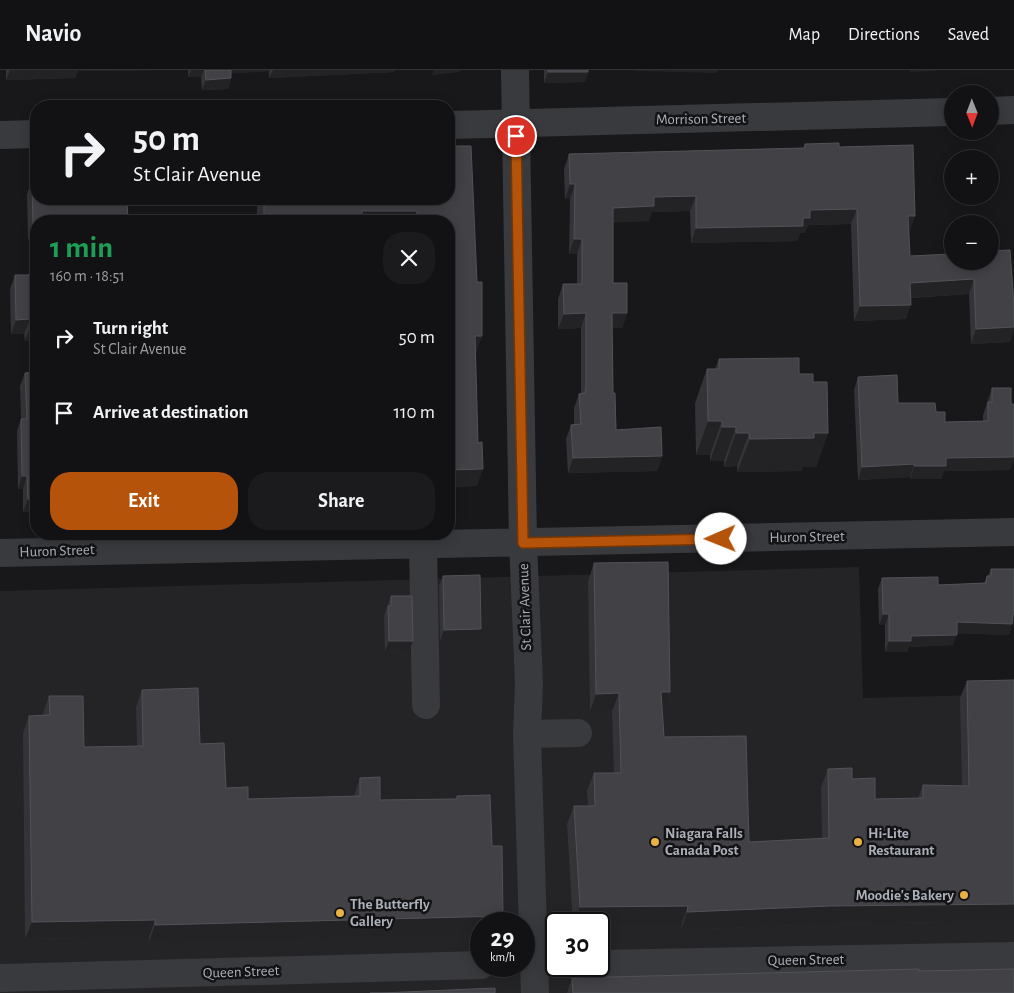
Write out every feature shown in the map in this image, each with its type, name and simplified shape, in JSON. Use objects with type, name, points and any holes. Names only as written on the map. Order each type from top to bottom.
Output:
[{"type":"street","name":"St Clair Avenue","points":[[515,70],[523,543],[528,684],[527,734],[538,964],[534,993]]},
{"type":"street","points":[[999,111],[1014,110]]},
{"type":"street","name":"Morrison Street","points":[[455,125],[944,112]]},
{"type":"street","points":[[0,135],[30,134]]},
{"type":"street","name":"Huron Street","points":[[0,552],[1014,532]]},
{"type":"street","points":[[423,545],[426,705]]},
{"type":"street","points":[[527,734],[578,732]]},
{"type":"street","name":"Queen Street","points":[[610,964],[1014,956]]},
{"type":"street","name":"Queen Street","points":[[0,978],[470,965]]},
{"type":"shaded area","points":[[859,567],[863,698],[1014,694],[1014,993],[0,993],[0,591]]},
{"type":"building","points":[[205,70],[231,70],[231,78],[206,80]]},
{"type":"building","points":[[548,70],[588,70],[588,72],[548,72]]},
{"type":"building","points":[[839,143],[839,147],[913,145],[915,216],[908,216],[910,256],[944,254],[944,270],[999,270],[999,251],[1010,250],[1014,327],[976,329],[974,279],[910,283],[911,305],[860,306],[857,209],[810,210],[810,218],[803,218],[803,226],[696,228],[696,196],[654,197],[654,206],[613,208],[613,283],[627,283],[627,313],[612,313],[613,393],[615,393],[616,430],[661,427],[662,456],[573,458],[571,425],[581,424],[579,394],[585,393],[586,387],[586,313],[564,314],[563,284],[582,284],[582,239],[574,239],[575,184],[570,184],[569,154],[805,148],[805,144]]},
{"type":"building","points":[[455,146],[471,146],[477,282],[482,282],[482,336],[475,336],[478,443],[482,442],[483,469],[455,470],[455,215],[417,215],[417,211],[362,211],[362,215],[264,215],[264,205],[455,205]]},
{"type":"building","points":[[33,205],[127,205],[128,215],[33,215]]},
{"type":"building","points":[[15,275],[30,275],[30,319],[16,320]]},
{"type":"building","points":[[799,358],[799,374],[813,374],[813,382],[827,382],[828,433],[814,433],[814,438],[750,439],[749,433],[736,433],[736,427],[722,427],[722,421],[708,421],[707,369],[719,369],[719,359]]},
{"type":"building","points":[[25,373],[30,373],[30,499],[28,499],[27,476],[22,476],[21,419],[27,419]]},
{"type":"building","points":[[897,375],[898,403],[935,403],[936,412],[945,412],[945,422],[988,421],[988,402],[992,402],[992,388],[1011,388],[1011,404],[1014,404],[1014,457],[946,458],[946,466],[914,466],[914,464],[862,467],[858,377]]},
{"type":"building","points":[[668,562],[670,692],[661,692],[664,737],[746,736],[749,842],[829,838],[828,769],[852,768],[852,779],[875,778],[875,799],[923,798],[923,785],[969,786],[967,681],[1014,680],[1014,904],[830,906],[687,912],[688,906],[580,907],[574,806],[595,806],[594,773],[621,773],[619,693],[596,694],[594,563]]},
{"type":"building","points":[[991,569],[1014,569],[1014,614],[1012,624],[957,622],[957,635],[911,636],[911,641],[889,641],[889,614],[883,614],[882,578],[938,577],[938,585],[986,583],[987,576],[991,576]]},
{"type":"building","points":[[480,575],[481,629],[444,630],[443,576]]},
{"type":"building","points":[[391,596],[412,596],[413,641],[389,641],[388,606],[391,606]]},
{"type":"building","points":[[198,688],[200,744],[224,743],[226,788],[248,787],[248,799],[360,796],[360,778],[380,777],[380,800],[457,799],[457,796],[490,795],[492,846],[502,846],[503,912],[470,912],[470,917],[155,925],[155,920],[32,922],[29,716],[50,715],[49,696],[83,696],[84,747],[143,746],[142,690]]},
{"type":"building","points":[[919,969],[919,971],[1014,969],[1014,993],[573,993],[572,978]]},
{"type":"building","points":[[495,988],[495,993],[382,993]]},
{"type":"place","name":"Niagara Falls Canada Post","points":[[655,842]]},
{"type":"place","name":"Hi-Lite Restaurant","points":[[858,842]]},
{"type":"place","name":"Moodie's Bakery","points":[[964,895]]},
{"type":"place","name":"The Butterfly Gallery","points":[[340,913]]},
{"type":"route","points":[[516,136],[523,543],[721,539]]}]
